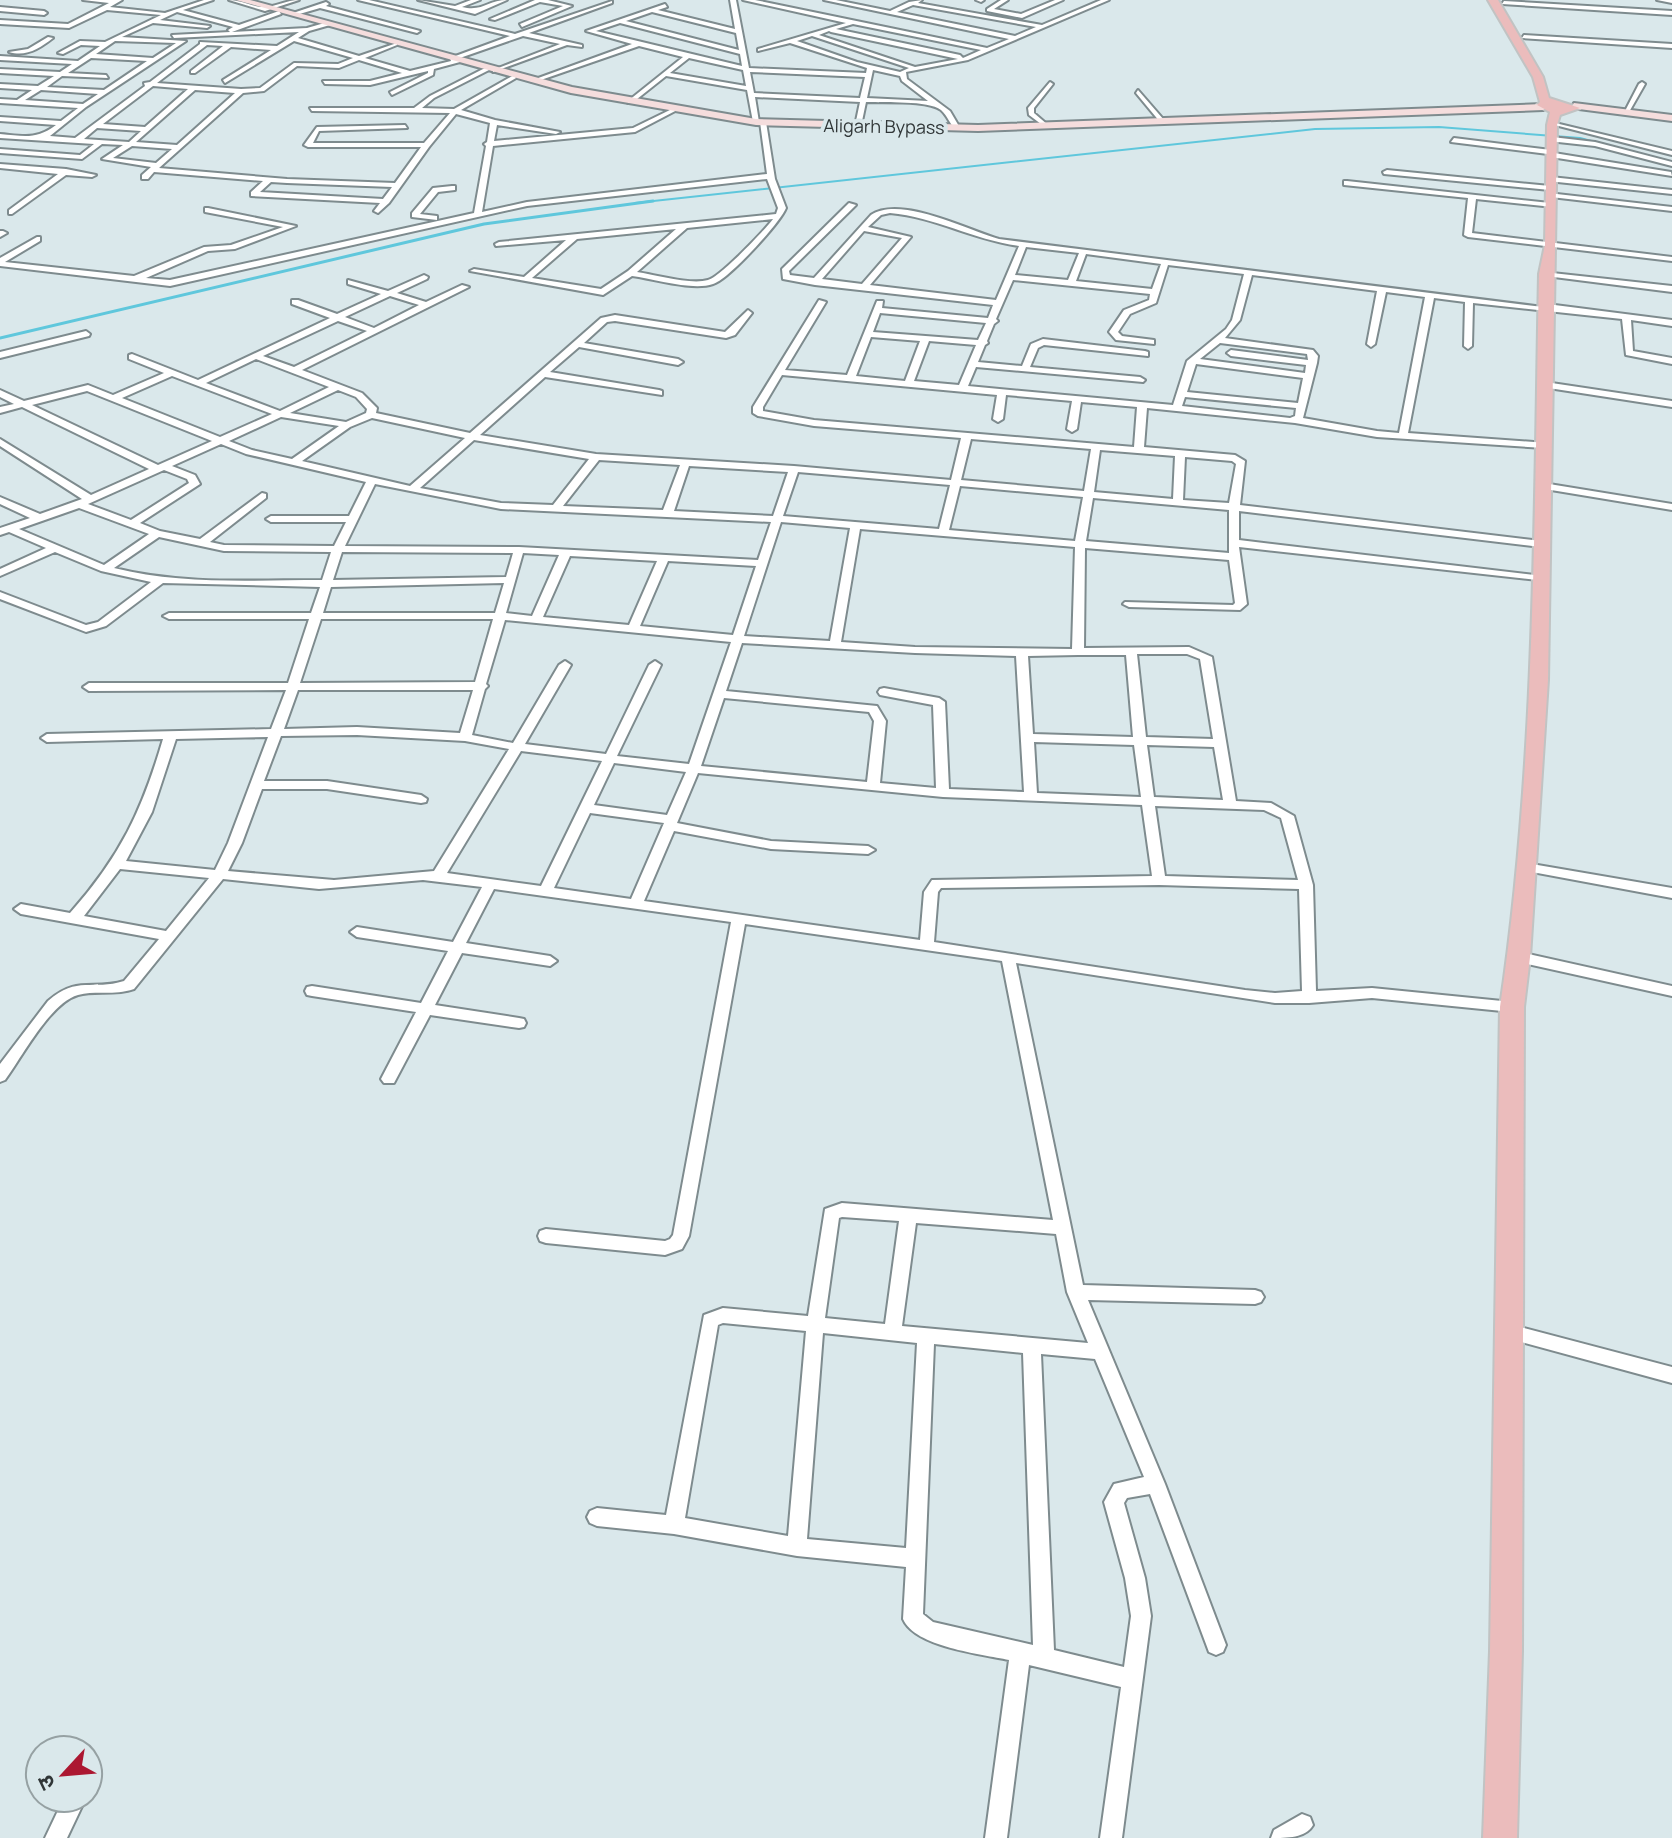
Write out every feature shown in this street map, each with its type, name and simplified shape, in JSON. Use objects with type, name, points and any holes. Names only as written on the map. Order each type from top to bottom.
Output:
[{"type":"main road","name":"Aligarh Bypass","points":[[240,0],[514,77],[630,102],[760,122],[956,128],[1162,121],[1551,125],[1574,108],[1672,120]]},
{"type":"main road","points":[[1500,1],[1522,34],[1551,125]]},
{"type":"main road","points":[[1500,1],[1538,77],[1551,125],[1551,245],[1546,274],[1541,544],[1543,579],[1526,867],[1512,1007],[1500,1838]]},
{"type":"main road","points":[[1574,108],[1672,120]]},
{"type":"street","points":[[1,9],[26,0]]},
{"type":"street","points":[[86,0],[118,1]]},
{"type":"street","points":[[18,102],[110,42],[150,20],[210,0]]},
{"type":"street","points":[[232,0],[280,9],[320,6],[337,1]]},
{"type":"street","points":[[253,0],[280,9]]},
{"type":"street","points":[[150,20],[237,30],[296,0]]},
{"type":"street","points":[[361,0],[580,46]]},
{"type":"street","points":[[421,0],[475,12],[504,0]]},
{"type":"street","points":[[455,8],[477,0]]},
{"type":"street","points":[[325,82],[370,83],[431,68],[455,60],[569,6],[539,0],[493,19]]},
{"type":"street","points":[[631,273],[697,284],[713,282],[768,231],[782,208],[772,181],[760,122],[750,92],[733,0]]},
{"type":"street","points":[[746,0],[988,50]]},
{"type":"street","points":[[827,0],[1016,38]]},
{"type":"street","points":[[895,0],[915,1],[1044,27]]},
{"type":"street","points":[[1005,0],[989,10],[1022,16],[1057,1]]},
{"type":"street","points":[[1042,0],[1086,9]]},
{"type":"street","points":[[1660,0],[1672,1]]},
{"type":"street","points":[[0,22],[69,26],[118,1]]},
{"type":"street","points":[[760,50],[890,13],[915,1]]},
{"type":"street","points":[[811,34],[912,67],[966,59],[1101,1]]},
{"type":"street","points":[[1500,1],[1672,13]]},
{"type":"street","points":[[516,32],[610,2]]},
{"type":"street","points":[[129,3],[153,3]]},
{"type":"street","points":[[320,6],[417,31]]},
{"type":"street","points":[[665,6],[589,31],[746,69],[901,74],[912,67]]},
{"type":"street","points":[[126,33],[173,36],[237,30],[307,30],[392,8]]},
{"type":"street","points":[[1,9],[44,13]]},
{"type":"street","points":[[105,9],[166,14]]},
{"type":"street","points":[[176,10],[237,30]]},
{"type":"street","points":[[648,10],[739,32]]},
{"type":"street","points":[[965,27],[985,16]]},
{"type":"street","points":[[618,20],[743,53]]},
{"type":"street","points":[[919,36],[945,23]]},
{"type":"street","points":[[604,25],[702,51]]},
{"type":"street","points":[[827,29],[966,59]]},
{"type":"street","points":[[225,81],[307,30]]},
{"type":"street","points":[[1522,34],[1614,36]]},
{"type":"street","points":[[1522,34],[1672,46]]},
{"type":"street","points":[[0,51],[30,51],[50,38]]},
{"type":"street","points":[[294,39],[409,73]]},
{"type":"street","points":[[788,40],[869,71],[889,61]]},
{"type":"street","points":[[61,53],[78,44],[110,42],[183,41],[277,48]]},
{"type":"street","points":[[40,138],[183,41]]},
{"type":"street","points":[[630,102],[688,56],[741,41]]},
{"type":"street","points":[[76,141],[206,43]]},
{"type":"street","points":[[426,145],[308,145],[314,130],[324,128],[405,127],[417,109],[432,97],[491,70],[567,43]]},
{"type":"street","points":[[122,82],[262,90],[300,63],[335,67],[395,44]]},
{"type":"street","points":[[533,81],[638,44]]},
{"type":"street","points":[[193,72],[229,45]]},
{"type":"street","points":[[89,56],[155,60]]},
{"type":"street","points":[[0,58],[79,63]]},
{"type":"street","points":[[392,93],[431,74],[431,68]]},
{"type":"street","points":[[0,71],[106,77]]},
{"type":"street","points":[[858,126],[869,71]]},
{"type":"street","points":[[808,97],[817,73]]},
{"type":"street","points":[[664,74],[750,92],[938,103]]},
{"type":"street","points":[[901,74],[904,80],[948,112],[956,128]]},
{"type":"street","points":[[715,83],[730,75]]},
{"type":"street","points":[[378,211],[455,111],[514,77]]},
{"type":"street","points":[[1045,125],[1031,114],[1031,108],[1050,84]]},
{"type":"street","points":[[1626,112],[1642,84]]},
{"type":"street","points":[[0,86],[107,92]]},
{"type":"street","points":[[194,87],[148,129],[106,161],[152,171],[398,185]]},
{"type":"street","points":[[152,171],[241,91]]},
{"type":"street","points":[[1138,92],[1162,121]]},
{"type":"street","points":[[0,101],[84,106]]},
{"type":"street","points":[[312,109],[455,111],[494,122],[576,135]]},
{"type":"street","points":[[488,144],[635,130],[676,109]]},
{"type":"street","points":[[0,119],[62,123]]},
{"type":"street","points":[[478,214],[494,122]]},
{"type":"street","points":[[1551,125],[1595,144],[1672,164]]},
{"type":"street","points":[[1551,125],[1671,174]]},
{"type":"street","points":[[1454,140],[1551,125],[1672,153]]},
{"type":"street","points":[[95,126],[148,129]]},
{"type":"street","points":[[0,136],[181,147]]},
{"type":"street","points":[[0,148],[17,137]]},
{"type":"street","points":[[12,212],[100,142]]},
{"type":"street","points":[[0,148],[82,157]]},
{"type":"street","points":[[0,166],[92,175]]},
{"type":"street","points":[[1387,172],[1672,209]]},
{"type":"street","points":[[269,180],[254,194],[386,201]]},
{"type":"street","points":[[0,263],[159,284],[180,282],[478,214],[564,199],[772,181]]},
{"type":"street","points":[[1347,183],[1472,197],[1550,192],[1672,192]]},
{"type":"street","points":[[451,220],[415,215],[436,190],[452,188]]},
{"type":"street","points":[[1472,197],[1468,235],[1672,259]]},
{"type":"street","points":[[852,205],[784,274],[815,282],[1000,303]]},
{"type":"street","points":[[132,280],[207,249],[232,247],[292,226],[208,210]]},
{"type":"street","points":[[815,282],[875,214],[891,211],[952,224],[990,239],[1023,245],[1672,323]]},
{"type":"street","points":[[499,244],[779,216]]},
{"type":"street","points":[[474,271],[603,292],[631,273],[683,226]]},
{"type":"street","points":[[864,229],[907,237],[864,287]]},
{"type":"street","points":[[525,280],[574,237]]},
{"type":"street","points":[[0,263],[37,239]]},
{"type":"street","points":[[963,387],[994,321],[1023,245]]},
{"type":"street","points":[[1071,283],[1083,253]]},
{"type":"street","points":[[1151,342],[1119,338],[1113,332],[1127,312],[1153,301],[1165,263]]},
{"type":"street","points":[[1177,408],[1192,361],[1236,320],[1249,273]]},
{"type":"street","points":[[1546,274],[1672,289]]},
{"type":"street","points":[[198,383],[424,277]]},
{"type":"street","points":[[1012,277],[1155,292]]},
{"type":"street","points":[[351,282],[427,305]]},
{"type":"street","points":[[296,370],[465,287]]},
{"type":"street","points":[[1371,344],[1382,289]]},
{"type":"street","points":[[851,377],[885,290]]},
{"type":"street","points":[[1403,435],[1430,295]]},
{"type":"street","points":[[1468,346],[1469,300]]},
{"type":"street","points":[[295,302],[375,331]]},
{"type":"street","points":[[822,302],[758,407],[758,413],[814,423],[1239,460],[1234,507],[1234,557],[1241,604],[1236,608],[1129,604]]},
{"type":"street","points":[[878,310],[994,321]]},
{"type":"street","points":[[412,490],[609,318],[726,335],[732,333],[748,313]]},
{"type":"street","points":[[1626,317],[1629,353],[1672,361]]},
{"type":"street","points":[[0,355],[86,334]]},
{"type":"street","points":[[869,334],[984,343]]},
{"type":"street","points":[[909,383],[925,339]]},
{"type":"street","points":[[1218,340],[1304,350],[1313,356],[1296,420]]},
{"type":"street","points":[[1025,369],[1034,346],[1043,342],[1145,354]]},
{"type":"street","points":[[577,344],[678,362]]},
{"type":"street","points":[[1231,353],[1312,363]]},
{"type":"street","points":[[256,356],[339,386],[367,401],[372,408],[371,415]]},
{"type":"street","points":[[132,357],[280,414],[347,425]]},
{"type":"street","points":[[1192,361],[1309,376]]},
{"type":"street","points":[[975,364],[1140,380]]},
{"type":"street","points":[[781,372],[1296,420],[1403,435],[1544,445]]},
{"type":"street","points":[[114,398],[172,373]]},
{"type":"street","points":[[543,374],[659,393]]},
{"type":"street","points":[[1545,385],[1672,404]]},
{"type":"street","points":[[5,530],[85,501],[222,442],[339,386]]},
{"type":"street","points":[[0,410],[79,388],[114,398],[222,442],[372,481],[501,506],[668,512],[856,524],[1234,557]]},
{"type":"street","points":[[998,419],[1002,392]]},
{"type":"street","points":[[0,394],[161,468],[191,477],[195,484],[132,524]]},
{"type":"street","points":[[1180,394],[1301,406]]},
{"type":"street","points":[[1072,429],[1077,398]]},
{"type":"street","points":[[1139,451],[1142,405]]},
{"type":"street","points":[[294,462],[347,425],[371,415],[473,437],[596,457],[1088,492],[1541,544]]},
{"type":"street","points":[[943,533],[967,435]]},
{"type":"street","points":[[0,442],[85,501],[132,524],[201,544],[337,551],[519,550],[763,563]]},
{"type":"street","points":[[1078,652],[1080,543],[1096,447]]},
{"type":"street","points":[[1178,501],[1180,454]]},
{"type":"street","points":[[557,507],[596,457]]},
{"type":"street","points":[[668,512],[685,464]]},
{"type":"street","points":[[635,905],[694,769],[740,639],[794,469]]},
{"type":"street","points":[[0,1076],[62,997],[84,990],[117,990],[129,985],[220,874],[293,687],[337,551],[350,519],[372,481]]},
{"type":"street","points":[[1543,486],[1672,507]]},
{"type":"street","points":[[201,544],[262,496]]},
{"type":"street","points":[[0,500],[39,518]]},
{"type":"street","points":[[271,519],[350,519]]},
{"type":"street","points":[[835,644],[856,524]]},
{"type":"street","points":[[5,530],[105,569],[159,581],[326,584],[509,580]]},
{"type":"street","points":[[105,569],[157,533]]},
{"type":"street","points":[[1234,543],[1543,579]]},
{"type":"street","points":[[0,573],[52,549]]},
{"type":"street","points":[[465,737],[519,550]]},
{"type":"street","points":[[536,620],[566,552]]},
{"type":"street","points":[[633,629],[664,557]]},
{"type":"street","points":[[0,595],[86,629],[102,624],[159,581]]},
{"type":"street","points":[[169,616],[500,616],[740,639],[835,644],[1022,653],[1189,650],[1206,657],[1230,803]]},
{"type":"street","points":[[1131,651],[1159,880]]},
{"type":"street","points":[[1022,653],[1031,797]]},
{"type":"street","points":[[438,876],[565,665]]},
{"type":"street","points":[[545,892],[655,665]]},
{"type":"street","points":[[89,687],[482,686]]},
{"type":"street","points":[[884,692],[939,702],[943,793]]},
{"type":"street","points":[[720,694],[873,709],[880,721],[873,786]]},
{"type":"street","points":[[47,738],[371,731],[465,737],[609,760],[943,793],[1266,806],[1287,816],[1306,885],[1309,998]]},
{"type":"street","points":[[73,919],[120,865],[153,796],[171,734]]},
{"type":"street","points":[[1027,738],[1221,743]]},
{"type":"street","points":[[255,785],[327,785],[421,799]]},
{"type":"street","points":[[586,808],[771,845],[868,850]]},
{"type":"street","points":[[120,865],[343,885],[409,875],[438,876],[1008,957],[1245,995],[1309,998],[1372,993],[1512,1007]]},
{"type":"street","points":[[1526,867],[1672,893]]},
{"type":"street","points":[[927,946],[931,892],[937,883],[1159,880],[1306,885]]},
{"type":"street","points":[[389,1079],[490,884]]},
{"type":"street","points":[[21,909],[167,936]]},
{"type":"street","points":[[546,1236],[665,1248],[676,1244],[681,1236],[739,919]]},
{"type":"street","points":[[357,932],[550,961]]},
{"type":"street","points":[[1008,957],[1076,1292],[1156,1484],[1216,1645]]},
{"type":"street","points":[[1519,957],[1672,991]]},
{"type":"street","points":[[312,991],[519,1023]]},
{"type":"street","points":[[797,1547],[815,1325],[831,1214],[842,1210],[1062,1228]]},
{"type":"street","points":[[893,1331],[908,1217]]},
{"type":"street","points":[[1076,1292],[1255,1297]]},
{"type":"street","points":[[674,1525],[710,1320],[723,1315],[1100,1352]]},
{"type":"street","points":[[1509,1332],[1672,1375]]},
{"type":"street","points":[[926,1336],[912,1610],[918,1626],[1020,1654],[1133,1679]]},
{"type":"street","points":[[1032,1346],[1044,1659]]},
{"type":"street","points":[[1111,1838],[1141,1616],[1140,1597],[1114,1502],[1121,1490],[1156,1484]]},
{"type":"street","points":[[597,1517],[674,1525],[797,1547],[915,1558]]},
{"type":"street","points":[[996,1838],[1020,1654]]},
{"type":"street","points":[[56,1838],[67,1814]]},
{"type":"street","points":[[1282,1838],[1302,1825]]},
{"type":"waterway","points":[[651,201],[1315,129],[1439,127],[1580,138],[1672,162]]},
{"type":"waterway","points":[[0,338],[484,224],[651,201]]},
{"type":"waterway","points":[[635,203],[651,201]]}]
